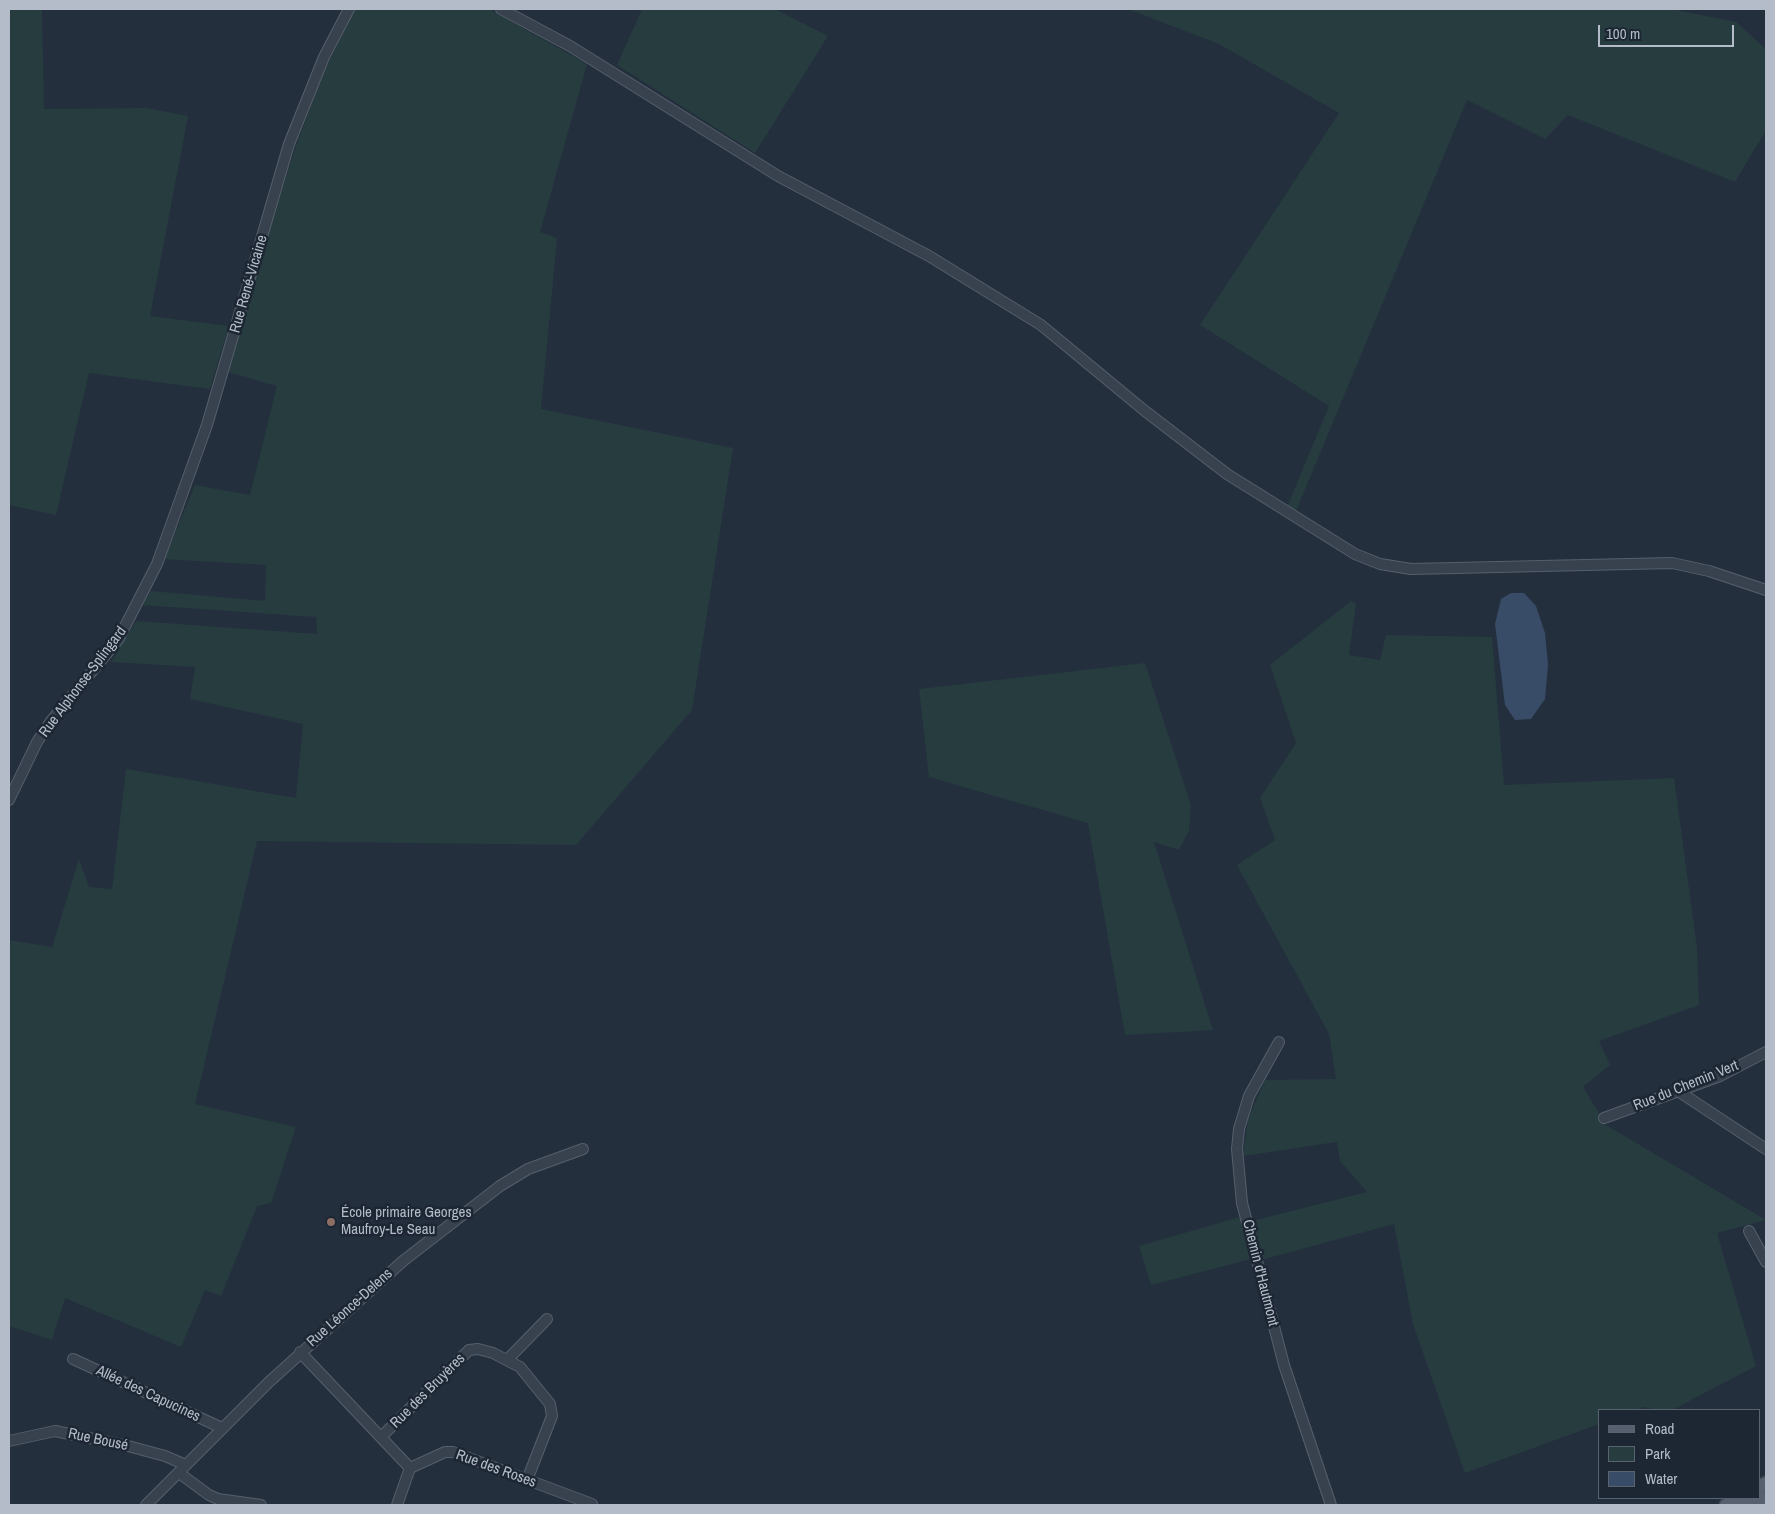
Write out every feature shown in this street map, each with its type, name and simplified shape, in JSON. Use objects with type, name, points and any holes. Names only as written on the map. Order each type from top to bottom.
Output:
[{"type":"main road","points":[[1746,1505],[1766,1497]]},
{"type":"main road","points":[[1726,1505],[1738,1499]]},
{"type":"street","name":"Rue René-Vicaine","points":[[157,564],[213,406],[289,144],[324,57],[349,9]]},
{"type":"street","points":[[505,10],[570,46],[778,176],[929,256],[1033,320],[1145,412],[1227,474],[1355,554],[1380,564],[1410,569],[1672,563],[1710,571],[1766,590]]},
{"type":"street","name":"Rue Alphonse-Splingard","points":[[9,800],[37,742],[51,721],[118,640],[157,564]]},
{"type":"street","name":"Chemin d'Hautmont","points":[[1279,1042],[1249,1096],[1239,1129],[1238,1149],[1242,1203],[1284,1365],[1331,1505]]},
{"type":"street","name":"Rue du Chemin Vert","points":[[1604,1118],[1720,1076],[1766,1052]]},
{"type":"street","points":[[1678,1091],[1766,1149]]},
{"type":"street","name":"Rue Léonce-Delens","points":[[146,1505],[300,1352],[403,1261],[500,1186],[528,1169],[583,1149]]},
{"type":"street","points":[[1749,1231],[1766,1262]]},
{"type":"street","points":[[527,1480],[552,1416],[550,1404],[520,1367],[508,1359],[547,1319]]},
{"type":"street","name":"Rue des Bruyères","points":[[382,1436],[469,1350],[478,1349],[508,1359]]},
{"type":"street","points":[[300,1352],[382,1436],[410,1468],[397,1505]]},
{"type":"street","name":"Allée des Capucines","points":[[73,1359],[222,1428]]},
{"type":"street","name":"Rue Bousé","points":[[9,1441],[55,1431],[128,1446],[165,1456],[183,1469],[209,1495],[218,1499],[261,1505]]},
{"type":"street","name":"Rue des Roses","points":[[410,1468],[445,1452],[452,1452],[592,1504]]},
{"type":"green space","points":[[9,9],[42,9],[44,109],[147,108],[188,116],[150,316],[229,326],[210,389],[89,373],[56,515],[9,505]]},
{"type":"green space","points":[[355,9],[489,9],[587,64],[540,232],[557,238],[541,409],[733,448],[692,710],[576,845],[257,841],[195,1104],[296,1127],[271,1203],[257,1206],[221,1296],[205,1290],[181,1347],[65,1298],[52,1340],[9,1326],[9,940],[52,947],[79,859],[89,887],[112,889],[126,769],[296,798],[303,724],[190,699],[195,667],[111,662],[136,621],[317,634],[316,617],[142,605],[151,591],[265,601],[266,565],[164,559],[195,485],[250,495],[277,386],[228,372],[276,207],[296,146],[323,74]]},
{"type":"green space","points":[[642,9],[775,9],[828,36],[755,153],[617,65]]},
{"type":"green space","points":[[1128,9],[1671,9],[1736,22],[1766,49],[1766,130],[1735,182],[1568,115],[1545,139],[1467,100],[1296,511],[1287,507],[1329,406],[1200,325],[1339,113],[1219,44]]},
{"type":"green space","points":[[1351,601],[1356,603],[1349,655],[1380,660],[1386,635],[1492,637],[1504,785],[1674,778],[1697,948],[1699,1005],[1599,1041],[1610,1065],[1583,1087],[1606,1125],[1766,1220],[1717,1233],[1756,1366],[1674,1409],[1651,1409],[1645,1407],[1638,1409],[1598,1409],[1598,1424],[1465,1473],[1413,1324],[1394,1224],[1261,1260],[1252,1221],[1367,1192],[1340,1161],[1337,1142],[1243,1156],[1248,1119],[1265,1080],[1336,1079],[1329,1034],[1237,865],[1275,840],[1260,798],[1296,743],[1270,665]]},
{"type":"green space","points":[[1145,663],[1191,805],[1189,831],[1179,850],[1154,842],[1213,1030],[1125,1035],[1088,823],[929,777],[919,689]]},
{"type":"green space","points":[[1240,1217],[1251,1259],[1151,1285],[1139,1246]]},
{"type":"water","points":[[1511,593],[1524,593],[1536,606],[1545,633],[1548,665],[1545,699],[1531,719],[1515,720],[1505,705],[1495,624],[1501,599]]},
{"type":"place","name":"École primaire Georges Maufroy-Le Seau","points":[[331,1222]]}]
